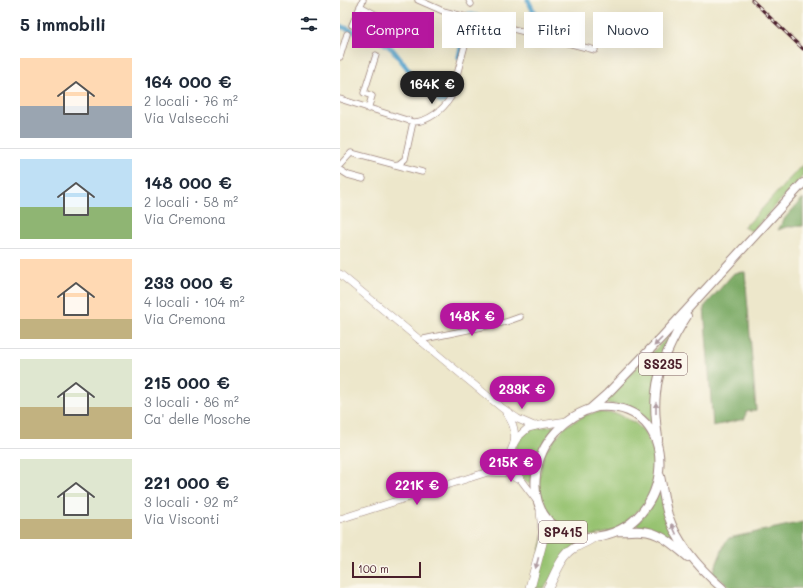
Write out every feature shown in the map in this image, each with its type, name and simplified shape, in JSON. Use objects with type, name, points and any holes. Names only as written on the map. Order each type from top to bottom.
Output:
[{"type":"highway","name":"SP415","points":[[530,588],[542,543],[542,511]]},
{"type":"highway","name":"SP415","points":[[548,588],[563,559],[574,548],[594,537]]},
{"type":"main road","points":[[703,292],[803,183]]},
{"type":"main road","points":[[340,274],[502,408],[518,419],[534,426]]},
{"type":"main road","name":"SS235","points":[[590,409],[640,360],[703,292]]},
{"type":"main road","name":"SS235","points":[[658,446],[656,392],[662,369],[668,350],[677,330],[703,292]]},
{"type":"main road","name":"SP415","points":[[660,473],[654,494],[648,505],[641,513],[626,527],[594,537],[581,538],[562,532],[547,519],[538,502],[535,484],[537,465],[542,451],[550,438],[567,421],[590,409],[614,407],[628,411],[644,423],[653,435],[658,446],[660,473],[669,517],[675,532],[695,562]]},
{"type":"main road","points":[[340,520],[488,472],[504,461],[510,453],[515,436],[514,425],[502,408]]},
{"type":"main road","points":[[514,443],[524,432],[534,426],[567,421]]},
{"type":"main road","points":[[510,453],[513,469],[538,502]]},
{"type":"main road","points":[[488,472],[508,473],[524,484]]},
{"type":"main road","name":"SP415","points":[[617,531],[643,531],[653,533],[669,541],[695,562],[722,588]]},
{"type":"street","points":[[357,12],[363,0]]},
{"type":"street","points":[[418,0],[447,12]]},
{"type":"street","points":[[360,6],[371,12]]},
{"type":"street","points":[[516,30],[595,50]]},
{"type":"street","points":[[340,57],[347,34]]},
{"type":"street","points":[[340,99],[413,122],[425,120],[446,106],[451,97],[462,48]]},
{"type":"street","points":[[368,109],[372,96],[364,93],[376,55]]},
{"type":"street","points":[[394,165],[399,164],[405,159],[413,122]]},
{"type":"street","points":[[340,165],[351,153],[422,172]]},
{"type":"street","points":[[340,170],[348,175],[362,179]]},
{"type":"street","points":[[419,340],[506,322],[520,317]]},
{"type":"green space","points":[[803,164],[803,176],[752,231],[743,227],[749,223]]},
{"type":"green space","points":[[803,198],[803,226],[786,227],[778,230],[785,218]]},
{"type":"green space","points":[[745,272],[756,410],[746,412],[745,419],[713,426],[704,307],[734,273]]},
{"type":"green space","points":[[668,337],[663,354],[653,425],[641,414],[630,408],[604,403],[603,401]]},
{"type":"green space","points":[[597,412],[618,414],[635,423],[644,431],[653,450],[656,473],[645,504],[617,530],[593,536],[562,529],[544,510],[538,484],[544,453],[553,441],[566,426],[586,415]]},
{"type":"green space","points":[[554,426],[552,432],[536,456],[531,482],[529,483],[519,475],[514,466],[513,459],[516,446],[523,435],[529,431],[535,428]]},
{"type":"green space","points":[[660,492],[677,542],[676,543],[636,525],[651,507],[658,493]]},
{"type":"green space","points":[[803,522],[803,588],[731,588],[713,573],[725,543],[729,538]]},
{"type":"green space","points":[[546,526],[564,537],[579,541],[544,588],[532,588]]},
{"type":"waterway","points":[[528,0],[534,12]]},
{"type":"waterway","points":[[340,26],[384,43],[392,49],[412,74],[440,101],[445,101],[451,89]]},
{"type":"waterway","points":[[459,57],[461,48]]},
{"type":"railway","points":[[752,0],[803,49]]}]
